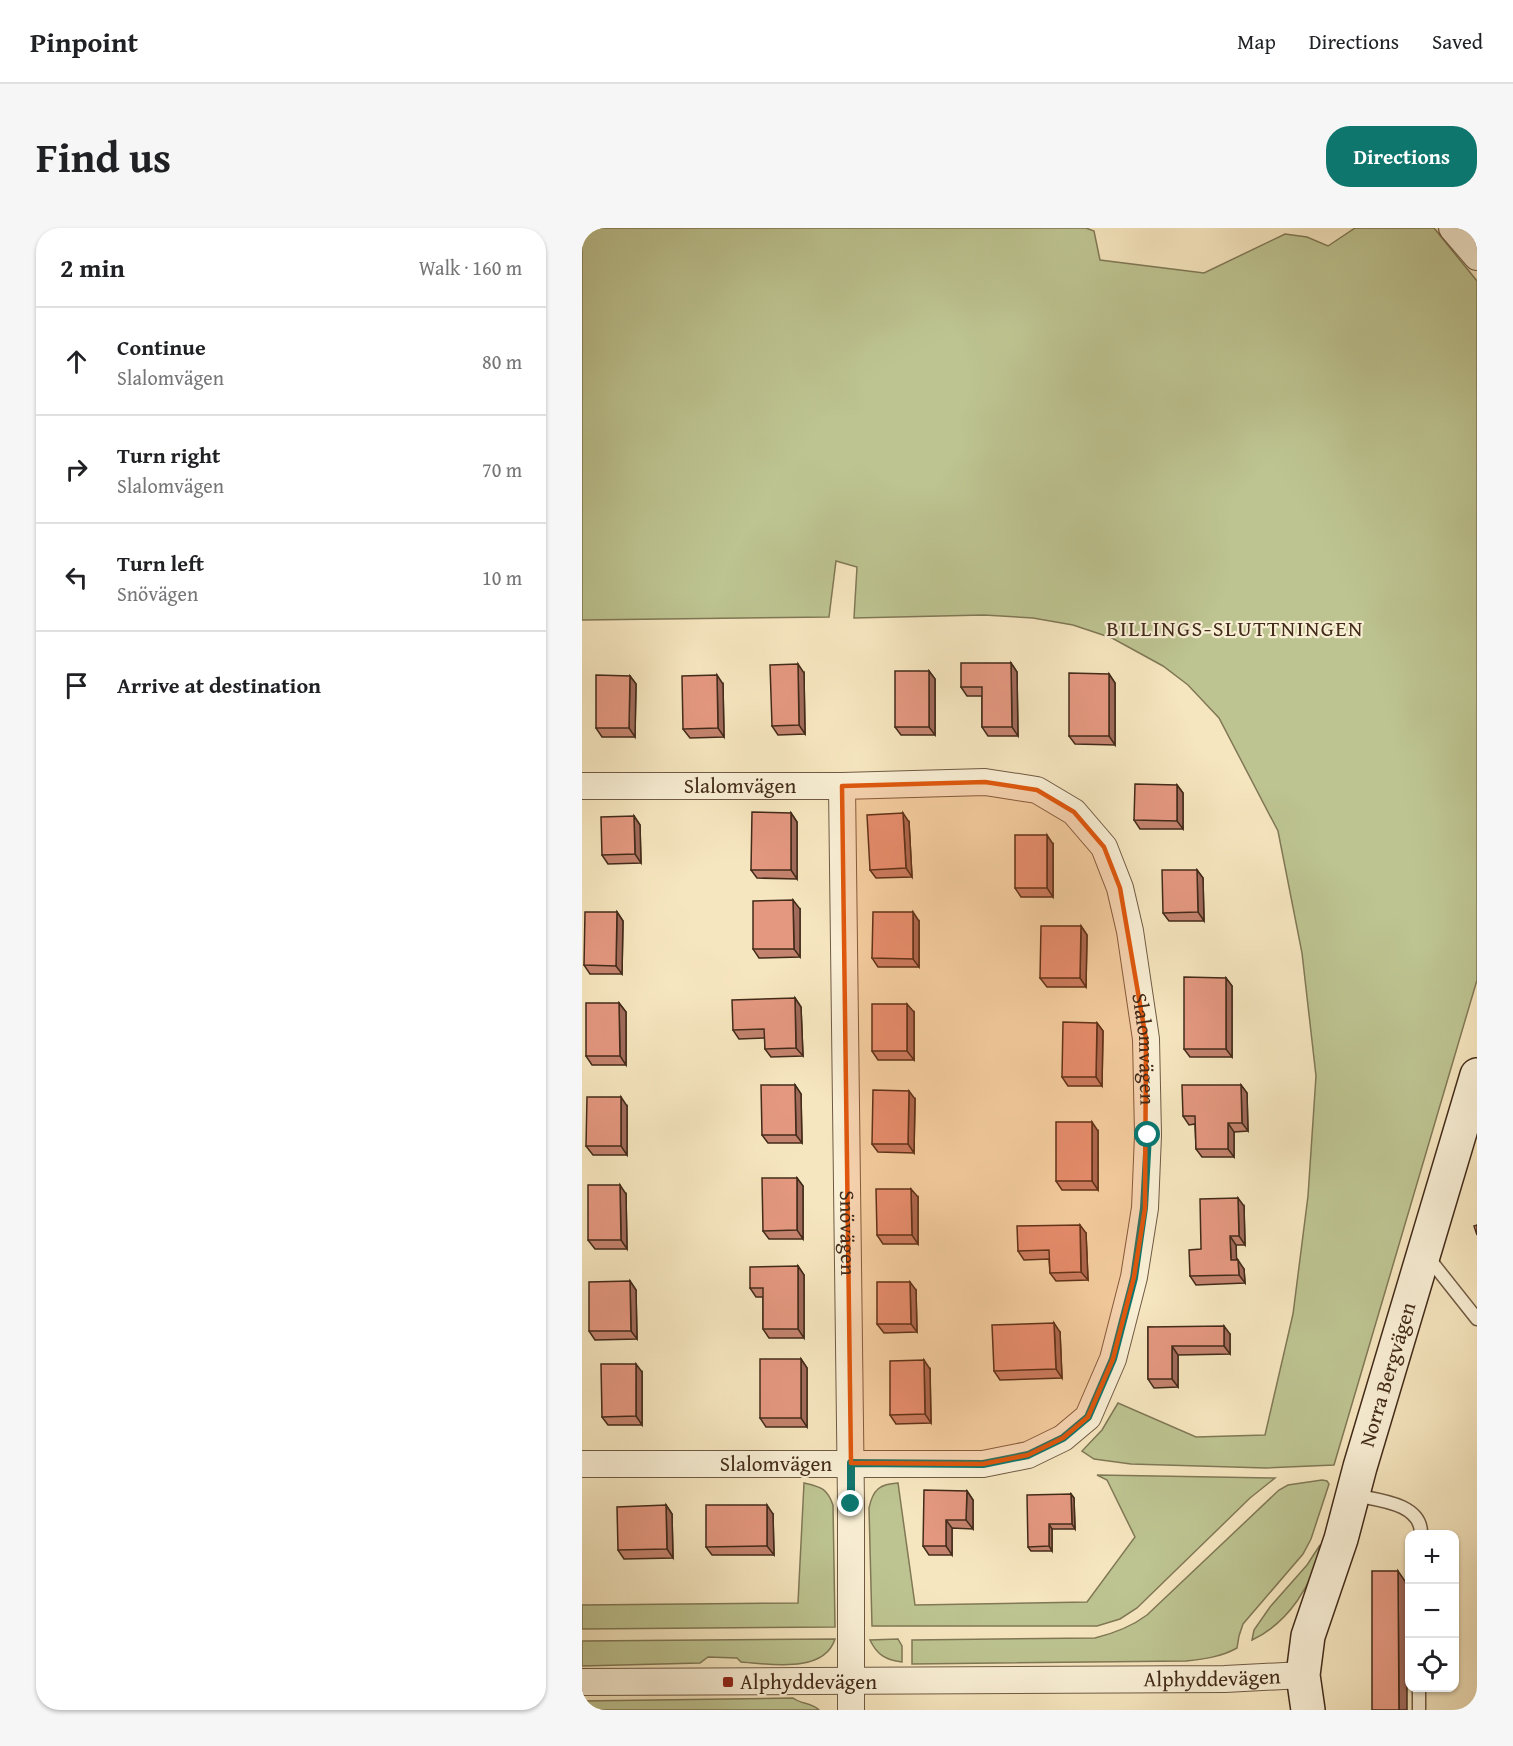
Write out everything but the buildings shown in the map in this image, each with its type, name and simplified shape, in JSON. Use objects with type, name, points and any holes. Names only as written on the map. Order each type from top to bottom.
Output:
[{"type":"street","points":[[1452,228],[1477,257]]},
{"type":"street","name":"Slalomvägen","points":[[582,786],[842,786],[985,782],[1037,790],[1074,812],[1104,847],[1120,888],[1130,931],[1146,1039],[1148,1135],[1144,1208],[1134,1278],[1113,1359],[1088,1417],[1063,1438],[1028,1455],[983,1464],[582,1464]]},
{"type":"street","name":"Snövägen","points":[[842,786],[851,1463],[851,1710]]},
{"type":"street","name":"Norra Bergvägen","points":[[1308,1710],[1303,1675],[1308,1636],[1341,1539],[1424,1253],[1469,1137],[1477,1075]]},
{"type":"street","name":"Alphyddevägen","points":[[582,1682],[1225,1679],[1303,1675]]},
{"type":"lane","points":[[1424,1253],[1477,1320]]},
{"type":"lane","points":[[1353,1495],[1405,1508],[1416,1517],[1421,1530]]},
{"type":"lane","points":[[1419,1692],[1419,1710]]},
{"type":"highlighted area","points":[[985,782],[1037,790],[1074,812],[1104,847],[1120,888],[1146,1039],[1145,1208],[1134,1277],[1113,1359],[1088,1417],[1063,1438],[1028,1455],[983,1464],[851,1463],[842,786]]},
{"type":"green space","points":[[582,228],[1086,228],[1094,231],[1100,260],[1204,273],[1285,234],[1307,237],[1328,246],[1355,228],[1434,228],[1477,281],[1477,980],[1334,1465],[1266,1468],[1131,1464],[1094,1459],[1082,1451],[1102,1430],[1118,1403],[1196,1437],[1265,1435],[1293,1314],[1308,1196],[1316,1076],[1302,953],[1278,831],[1219,718],[1188,685],[1163,666],[1112,638],[1073,625],[1033,618],[984,615],[854,618],[857,567],[836,561],[829,617],[582,620]]},
{"type":"green space","points":[[1097,1475],[1275,1478],[1250,1498],[1137,1608],[1120,1619],[1097,1626],[872,1626],[869,1508],[875,1492],[882,1486],[898,1483],[915,1605],[1087,1602],[1135,1537],[1107,1480]]},
{"type":"green space","points":[[1322,1480],[1329,1484],[1311,1539],[1303,1554],[1243,1624],[1237,1648],[1225,1654],[1186,1661],[912,1664],[912,1640],[1095,1638],[1122,1629],[1147,1615],[1279,1490],[1288,1485]]},
{"type":"green space","points":[[804,1483],[823,1489],[833,1505],[835,1627],[582,1629],[582,1605],[798,1603]]},
{"type":"green space","points":[[1320,1545],[1312,1574],[1297,1601],[1277,1623],[1252,1640],[1254,1630],[1270,1607],[1307,1565]]},
{"type":"green space","points":[[835,1639],[829,1650],[820,1658],[794,1664],[741,1662],[737,1658],[708,1657],[700,1663],[582,1666],[582,1641]]},
{"type":"green space","points":[[898,1639],[902,1646],[902,1662],[883,1656],[870,1640]]},
{"type":"green space","points":[[793,1698],[819,1710],[582,1710],[582,1701]]},
{"type":"place","name":"Alphyddevägen","points":[[728,1682]]},
{"type":"district","name":"BILLINGS-SLUTTNINGEN","points":[[1235,628]]},
{"type":"route","points":[[851,1504],[851,1463],[983,1464],[1028,1455],[1063,1438],[1088,1417],[1113,1359],[1134,1278],[1144,1208],[1148,1135]]}]
